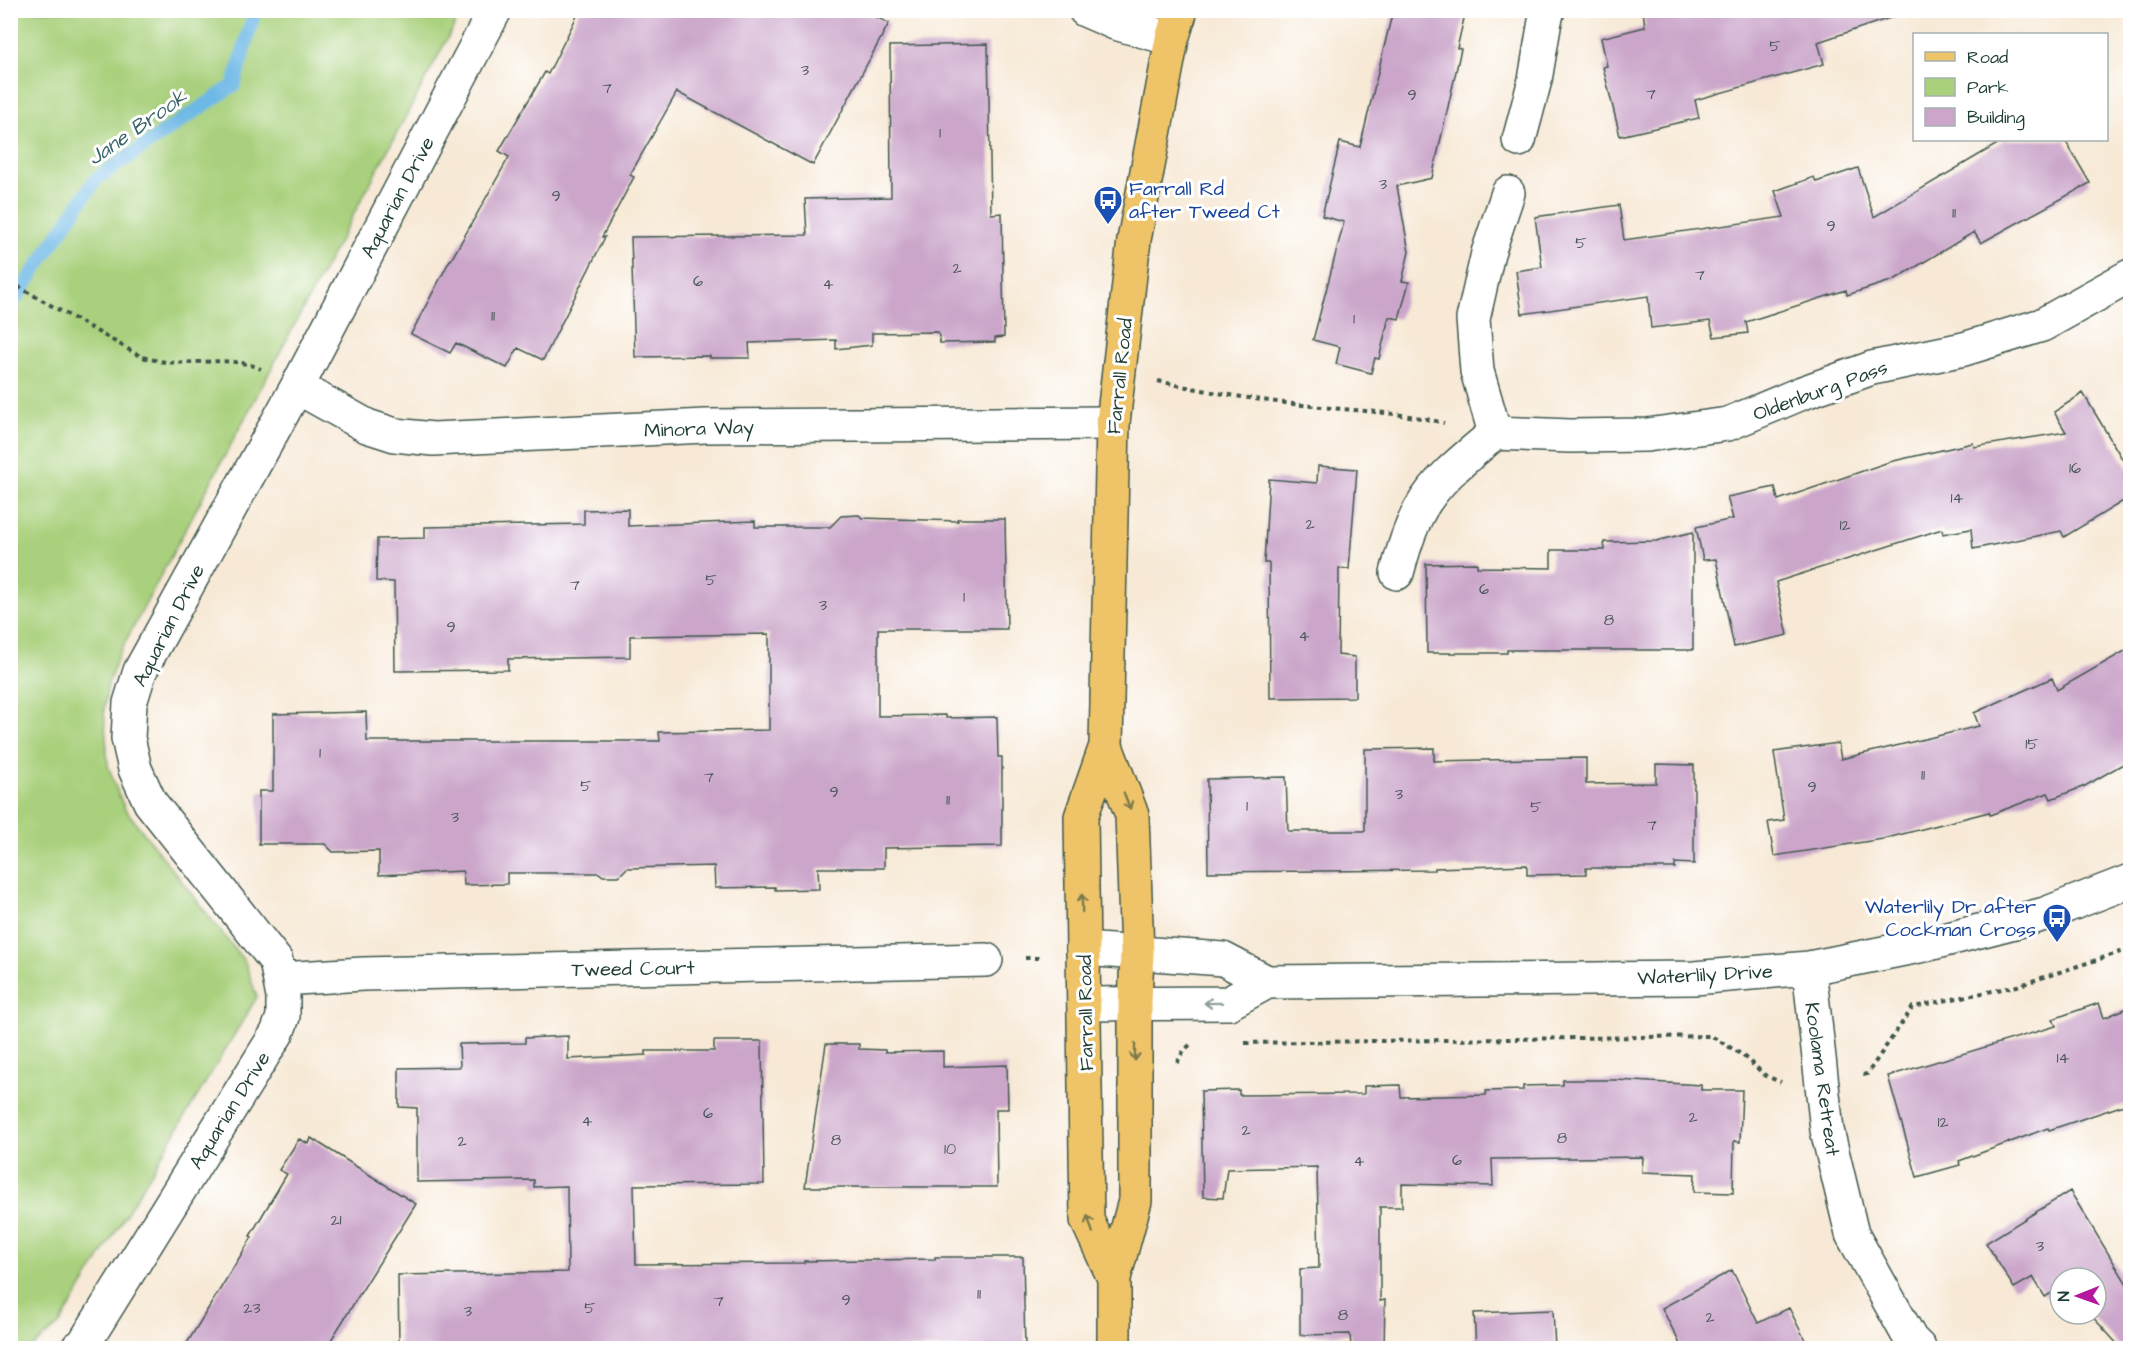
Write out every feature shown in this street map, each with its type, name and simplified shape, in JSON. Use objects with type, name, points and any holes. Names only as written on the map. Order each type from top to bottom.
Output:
[{"type":"main road","name":"Farrall Road","points":[[1114,1278],[1087,1220],[1081,818],[1106,746],[1113,423],[1134,240],[1176,25]]},
{"type":"main road","name":"Farrall Road","points":[[1106,746],[1132,815],[1137,951],[1135,1201],[1114,1278],[1114,1348]]},
{"type":"street","name":"Aquarian Drive","points":[[82,1347],[277,1033],[283,1017],[283,997],[276,961],[150,802],[135,769],[128,738],[130,703],[140,671],[297,387],[495,10]]},
{"type":"street","points":[[1085,10],[1115,22],[1176,25]]},
{"type":"street","points":[[1519,140],[1535,80],[1548,10]]},
{"type":"street","points":[[1397,573],[1406,541],[1421,507],[1444,479],[1491,436],[1477,371],[1473,319],[1488,253],[1508,193]]},
{"type":"street","name":"Oldenburg Pass","points":[[1491,436],[1647,435],[1728,424],[1802,393],[1872,368],[1964,348],[2042,325],[2130,276]]},
{"type":"street","name":"Minora Way","points":[[297,387],[367,426],[395,435],[433,440],[706,426],[1113,423]]},
{"type":"street","name":"Waterlily Drive","points":[[1084,1004],[1228,1003],[1267,982],[1694,978],[1809,968],[1929,944],[2045,914],[2130,881]]},
{"type":"street","name":"Waterlily Drive","points":[[1083,948],[1223,959],[1267,982]]},
{"type":"street","name":"Tweed Court","points":[[280,979],[363,974],[986,960]]},
{"type":"street","name":"Koolama Retreat","points":[[1809,968],[1827,1130],[1852,1234],[1911,1346]]},
{"type":"path","points":[[10,282],[142,357],[165,362],[251,364],[268,372]]},
{"type":"path","points":[[1156,380],[1224,395],[1427,419],[1491,436]]},
{"type":"path","points":[[1238,1043],[1711,1036],[1741,1054],[1766,1076],[1781,1082],[1820,1080],[1867,1074],[1913,1007],[2017,986],[2119,955],[2130,949]]},
{"type":"path","points":[[1174,1070],[1184,1050],[1191,1044]]},
{"type":"green space","points":[[10,11],[462,11],[119,654],[108,684],[104,710],[108,765],[125,809],[245,962],[257,997],[60,1324],[31,1348],[10,1348]]},
{"type":"building","points":[[580,10],[862,11],[889,23],[813,165],[677,92],[630,175],[634,177],[602,237],[605,237],[543,360],[518,348],[507,368],[456,343],[450,353],[411,334],[509,157],[499,151],[545,72],[548,74]]},
{"type":"building","points":[[1393,10],[1466,10],[1457,48],[1461,49],[1432,178],[1397,186],[1409,252],[1402,281],[1409,282],[1399,319],[1389,317],[1379,359],[1375,358],[1371,373],[1336,364],[1340,347],[1313,340],[1344,222],[1322,216],[1340,142],[1360,147]]},
{"type":"building","points":[[1643,10],[1892,10],[1893,17],[1818,42],[1824,64],[1695,100],[1699,118],[1620,136],[1603,67],[1607,66],[1601,38],[1645,27]]},
{"type":"building","points":[[988,44],[991,214],[1002,213],[1004,337],[995,338],[995,342],[940,343],[938,332],[872,333],[872,345],[836,349],[836,340],[749,343],[750,358],[635,357],[631,237],[807,235],[805,199],[891,197],[890,46]]},
{"type":"building","points":[[2002,141],[2066,141],[2090,183],[1981,243],[1974,232],[1894,280],[1847,295],[1846,290],[1746,322],[1748,333],[1714,337],[1710,321],[1651,328],[1648,296],[1522,314],[1516,271],[1542,267],[1535,217],[1619,205],[1624,240],[1784,217],[1775,191],[1814,177],[1816,182],[1858,168],[1874,217]]},
{"type":"building","points":[[2083,393],[2130,472],[2130,497],[2064,537],[2061,531],[1973,549],[1971,529],[1943,534],[1942,529],[1776,582],[1788,635],[1734,647],[1716,559],[1703,560],[1696,527],[1733,519],[1727,497],[1775,487],[1778,500],[1889,462],[1973,443],[1974,447],[2066,432],[2054,412]]},
{"type":"building","points":[[1318,466],[1357,469],[1349,569],[1339,568],[1338,655],[1355,657],[1355,697],[1270,698],[1269,563],[1264,563],[1269,479],[1317,483]]},
{"type":"building","points":[[628,509],[628,526],[755,521],[755,527],[830,527],[841,516],[859,515],[862,518],[958,521],[957,519],[1005,519],[1007,629],[878,629],[878,716],[997,717],[998,757],[1002,757],[1002,846],[884,848],[884,868],[818,868],[819,889],[775,890],[775,887],[715,888],[714,866],[627,868],[619,876],[603,876],[599,873],[507,873],[507,884],[464,885],[463,871],[379,875],[379,851],[333,852],[325,844],[259,844],[259,791],[273,791],[273,714],[366,712],[367,741],[660,741],[659,732],[769,730],[769,634],[630,636],[630,657],[508,659],[508,670],[395,671],[394,582],[376,581],[377,539],[425,538],[425,527],[584,524],[584,510]]},
{"type":"building","points":[[1693,532],[1693,650],[1507,650],[1507,653],[1427,653],[1426,564],[1477,563],[1477,567],[1551,568],[1551,550],[1605,550],[1604,542],[1656,541]]},
{"type":"building","points":[[2130,648],[2130,760],[2085,786],[2051,799],[2048,793],[1990,815],[1989,812],[1883,839],[1774,856],[1768,822],[1784,820],[1774,752],[1838,743],[1841,759],[1979,726],[1974,713],[2052,678],[2057,690]]},
{"type":"building","points":[[1434,748],[1434,761],[1586,758],[1586,784],[1656,783],[1656,764],[1694,765],[1694,864],[1675,863],[1675,868],[1586,868],[1586,874],[1527,875],[1527,865],[1435,868],[1435,870],[1208,872],[1207,779],[1286,777],[1288,831],[1365,831],[1365,749]]},
{"type":"building","points":[[2099,1003],[2104,1018],[2130,1007],[2130,1103],[2049,1130],[2048,1128],[1959,1161],[1960,1165],[1917,1177],[1888,1076],[2056,1026],[2053,1019]]},
{"type":"building","points":[[568,1036],[568,1059],[646,1055],[646,1051],[714,1051],[714,1041],[762,1041],[764,1184],[634,1185],[636,1264],[804,1263],[804,1261],[935,1259],[935,1257],[1023,1257],[1025,1348],[399,1348],[398,1275],[568,1272],[567,1186],[534,1187],[534,1180],[417,1182],[417,1108],[399,1107],[399,1068],[460,1067],[459,1044],[525,1043],[525,1038]]},
{"type":"building","points":[[826,1044],[859,1044],[859,1049],[885,1050],[885,1052],[943,1051],[943,1067],[1007,1065],[1008,1109],[996,1109],[997,1187],[805,1187]]},
{"type":"building","points":[[1563,1080],[1616,1080],[1701,1085],[1701,1090],[1742,1090],[1740,1142],[1734,1141],[1733,1193],[1694,1192],[1695,1174],[1642,1172],[1643,1157],[1492,1159],[1493,1186],[1402,1184],[1402,1207],[1380,1207],[1380,1301],[1385,1300],[1384,1348],[1351,1348],[1350,1334],[1300,1335],[1300,1269],[1319,1268],[1317,1167],[1227,1169],[1223,1198],[1203,1197],[1201,1091],[1239,1090],[1239,1095],[1364,1094],[1364,1086],[1400,1085],[1401,1097],[1486,1095],[1486,1091],[1523,1090],[1523,1086],[1563,1085]]},
{"type":"building","points":[[311,1138],[416,1204],[326,1348],[184,1348],[252,1237],[250,1236],[287,1174],[279,1170],[299,1139],[309,1144]]},
{"type":"building","points":[[2070,1191],[2130,1289],[2130,1348],[2121,1348],[2101,1326],[2108,1326],[2108,1266],[2048,1266],[2048,1295],[2045,1297],[2033,1277],[2014,1288],[1986,1243]]},
{"type":"building","points":[[1732,1270],[1758,1323],[1789,1308],[1809,1348],[1682,1348],[1662,1308]]},
{"type":"building","points":[[1553,1310],[1555,1348],[1476,1348],[1474,1313]]},
{"type":"waterway","name":"Jane Brook","points":[[10,307],[96,179],[234,85],[255,10]]},
{"type":"place","name":"Farrall Rd after Tweed Ct","points":[[1108,226]]},
{"type":"place","name":"Waterlily Dr after Cockman Cross","points":[[2057,944]]}]
